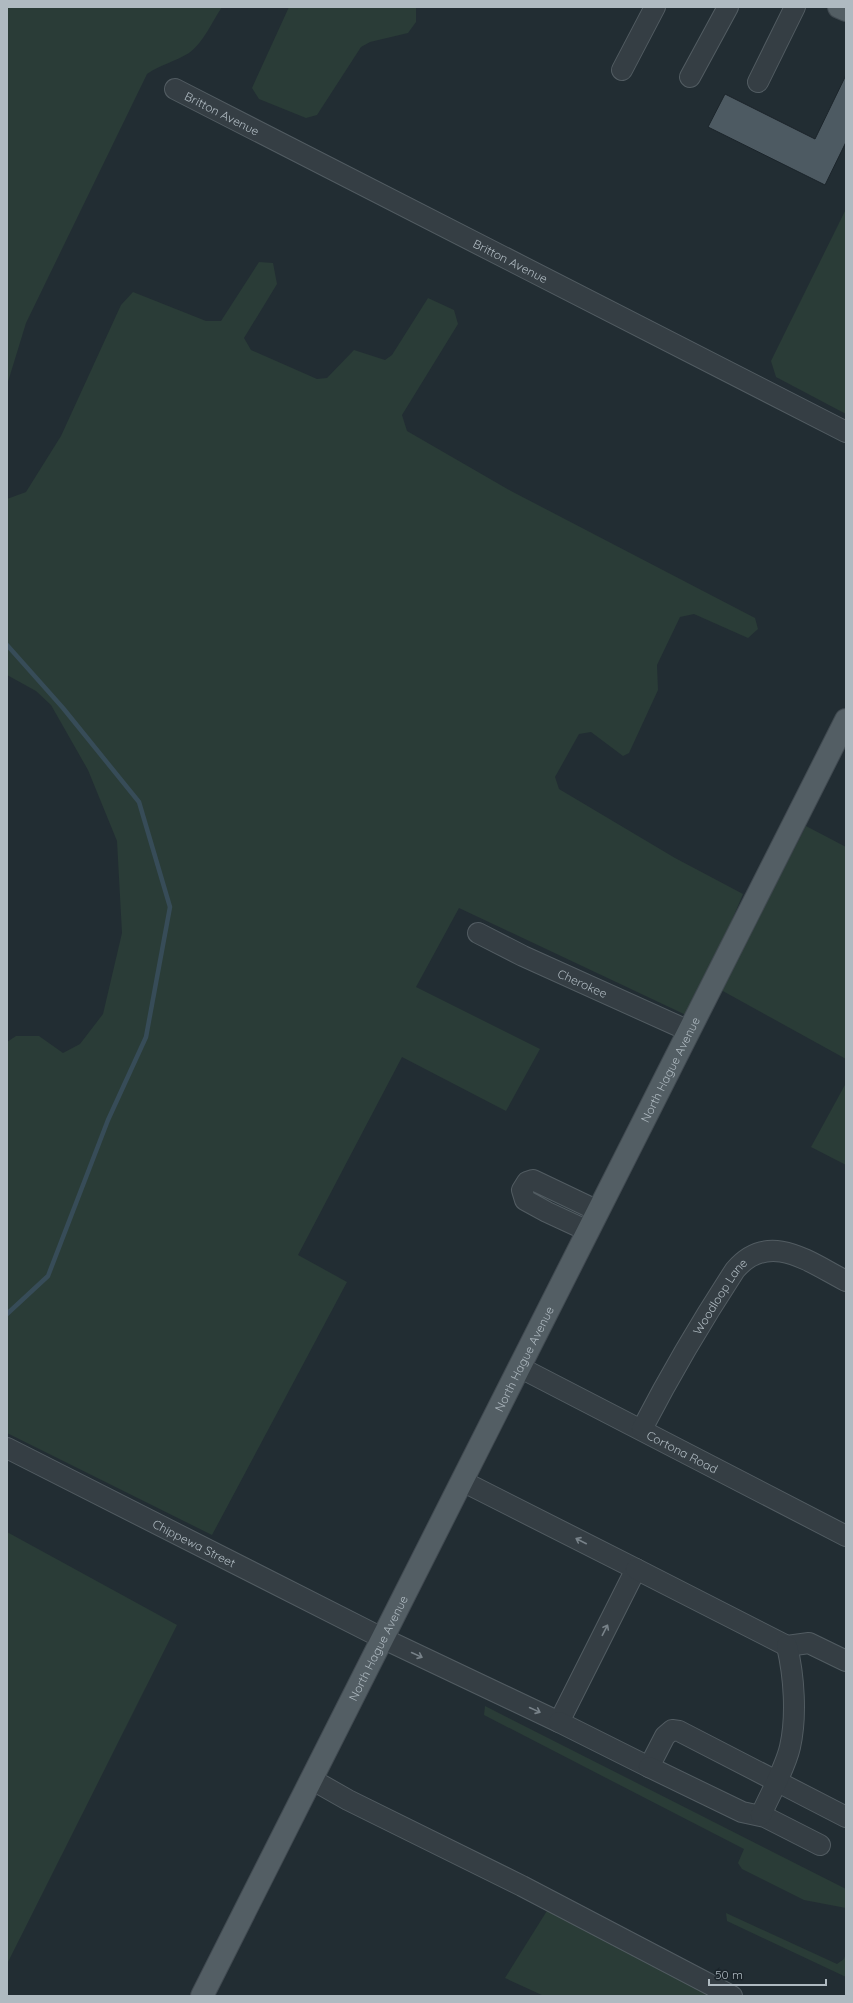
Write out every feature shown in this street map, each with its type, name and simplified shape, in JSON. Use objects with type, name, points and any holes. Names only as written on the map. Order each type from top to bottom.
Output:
[{"type":"main road","points":[[839,7],[846,10]]},
{"type":"main road","name":"North Hague Avenue","points":[[202,1996],[846,720]]},
{"type":"street","points":[[622,70],[655,7]]},
{"type":"street","points":[[690,77],[728,7]]},
{"type":"street","points":[[758,82],[795,7]]},
{"type":"street","name":"Britton Avenue","points":[[175,89],[846,432]]},
{"type":"street","name":"Cherokee","points":[[478,933],[523,956],[689,1031]]},
{"type":"street","points":[[588,1231],[525,1200],[522,1190],[527,1182],[533,1180],[598,1211]]},
{"type":"street","name":"Woodloop Lane","points":[[642,1429],[668,1378],[734,1270],[743,1260],[757,1252],[769,1250],[782,1252],[796,1256],[846,1281]]},
{"type":"street","name":"Cortona Road","points":[[519,1367],[642,1429],[846,1536]]},
{"type":"street","name":"Chippewa Street","points":[[7,1448],[382,1638],[559,1722],[742,1812],[761,1815],[820,1845]]},
{"type":"street","points":[[462,1481],[787,1646],[809,1643],[846,1661]]},
{"type":"street","points":[[559,1722],[636,1569]]},
{"type":"street","points":[[761,1815],[777,1781],[790,1747],[793,1708],[791,1660],[787,1646]]},
{"type":"street","points":[[649,1767],[666,1736],[672,1730],[679,1731],[846,1817]]},
{"type":"street","points":[[311,1779],[348,1800],[522,1886],[732,1996]]},
{"type":"green space","points":[[7,7],[222,7],[199,44],[194,49],[184,56],[147,74],[26,323],[7,385]]},
{"type":"green space","points":[[289,7],[416,7],[416,22],[408,33],[370,42],[361,47],[317,115],[306,118],[259,99],[252,88]]},
{"type":"green space","points":[[846,209],[846,414],[776,377],[771,361]]},
{"type":"green space","points":[[259,262],[273,263],[277,284],[244,338],[251,350],[317,379],[327,378],[354,350],[385,360],[392,355],[428,298],[454,310],[458,324],[402,415],[407,431],[511,491],[755,618],[758,629],[748,638],[694,614],[680,617],[657,665],[658,690],[629,753],[623,756],[591,732],[579,734],[555,777],[559,789],[675,858],[743,894],[706,982],[686,1015],[459,908],[416,987],[540,1049],[506,1111],[402,1057],[298,1255],[347,1282],[212,1535],[7,1433],[7,1042],[16,1036],[39,1036],[63,1053],[80,1044],[103,1014],[122,933],[117,841],[88,770],[51,705],[36,691],[7,675],[7,499],[26,492],[61,436],[121,305],[133,292],[206,321],[221,321]]},
{"type":"green space","points":[[806,826],[846,847],[846,1059],[721,990]]},
{"type":"green space","points":[[846,1083],[846,1165],[811,1147]]},
{"type":"green space","points":[[7,1532],[177,1625],[7,1964]]},
{"type":"green space","points":[[485,1706],[846,1889],[846,1908],[804,1900],[742,1869],[738,1863],[744,1849],[484,1715]]},
{"type":"green space","points":[[550,1906],[724,1996],[544,1996],[505,1978]]},
{"type":"green space","points":[[726,1913],[837,1964],[844,1959],[846,1953],[846,1977],[727,1921]]},
{"type":"building","points":[[846,75],[846,142],[825,185],[708,127],[725,94],[815,139]]},
{"type":"waterway","points":[[7,645],[63,708],[139,802],[170,907],[146,1037],[108,1120],[48,1276],[7,1314]]}]
